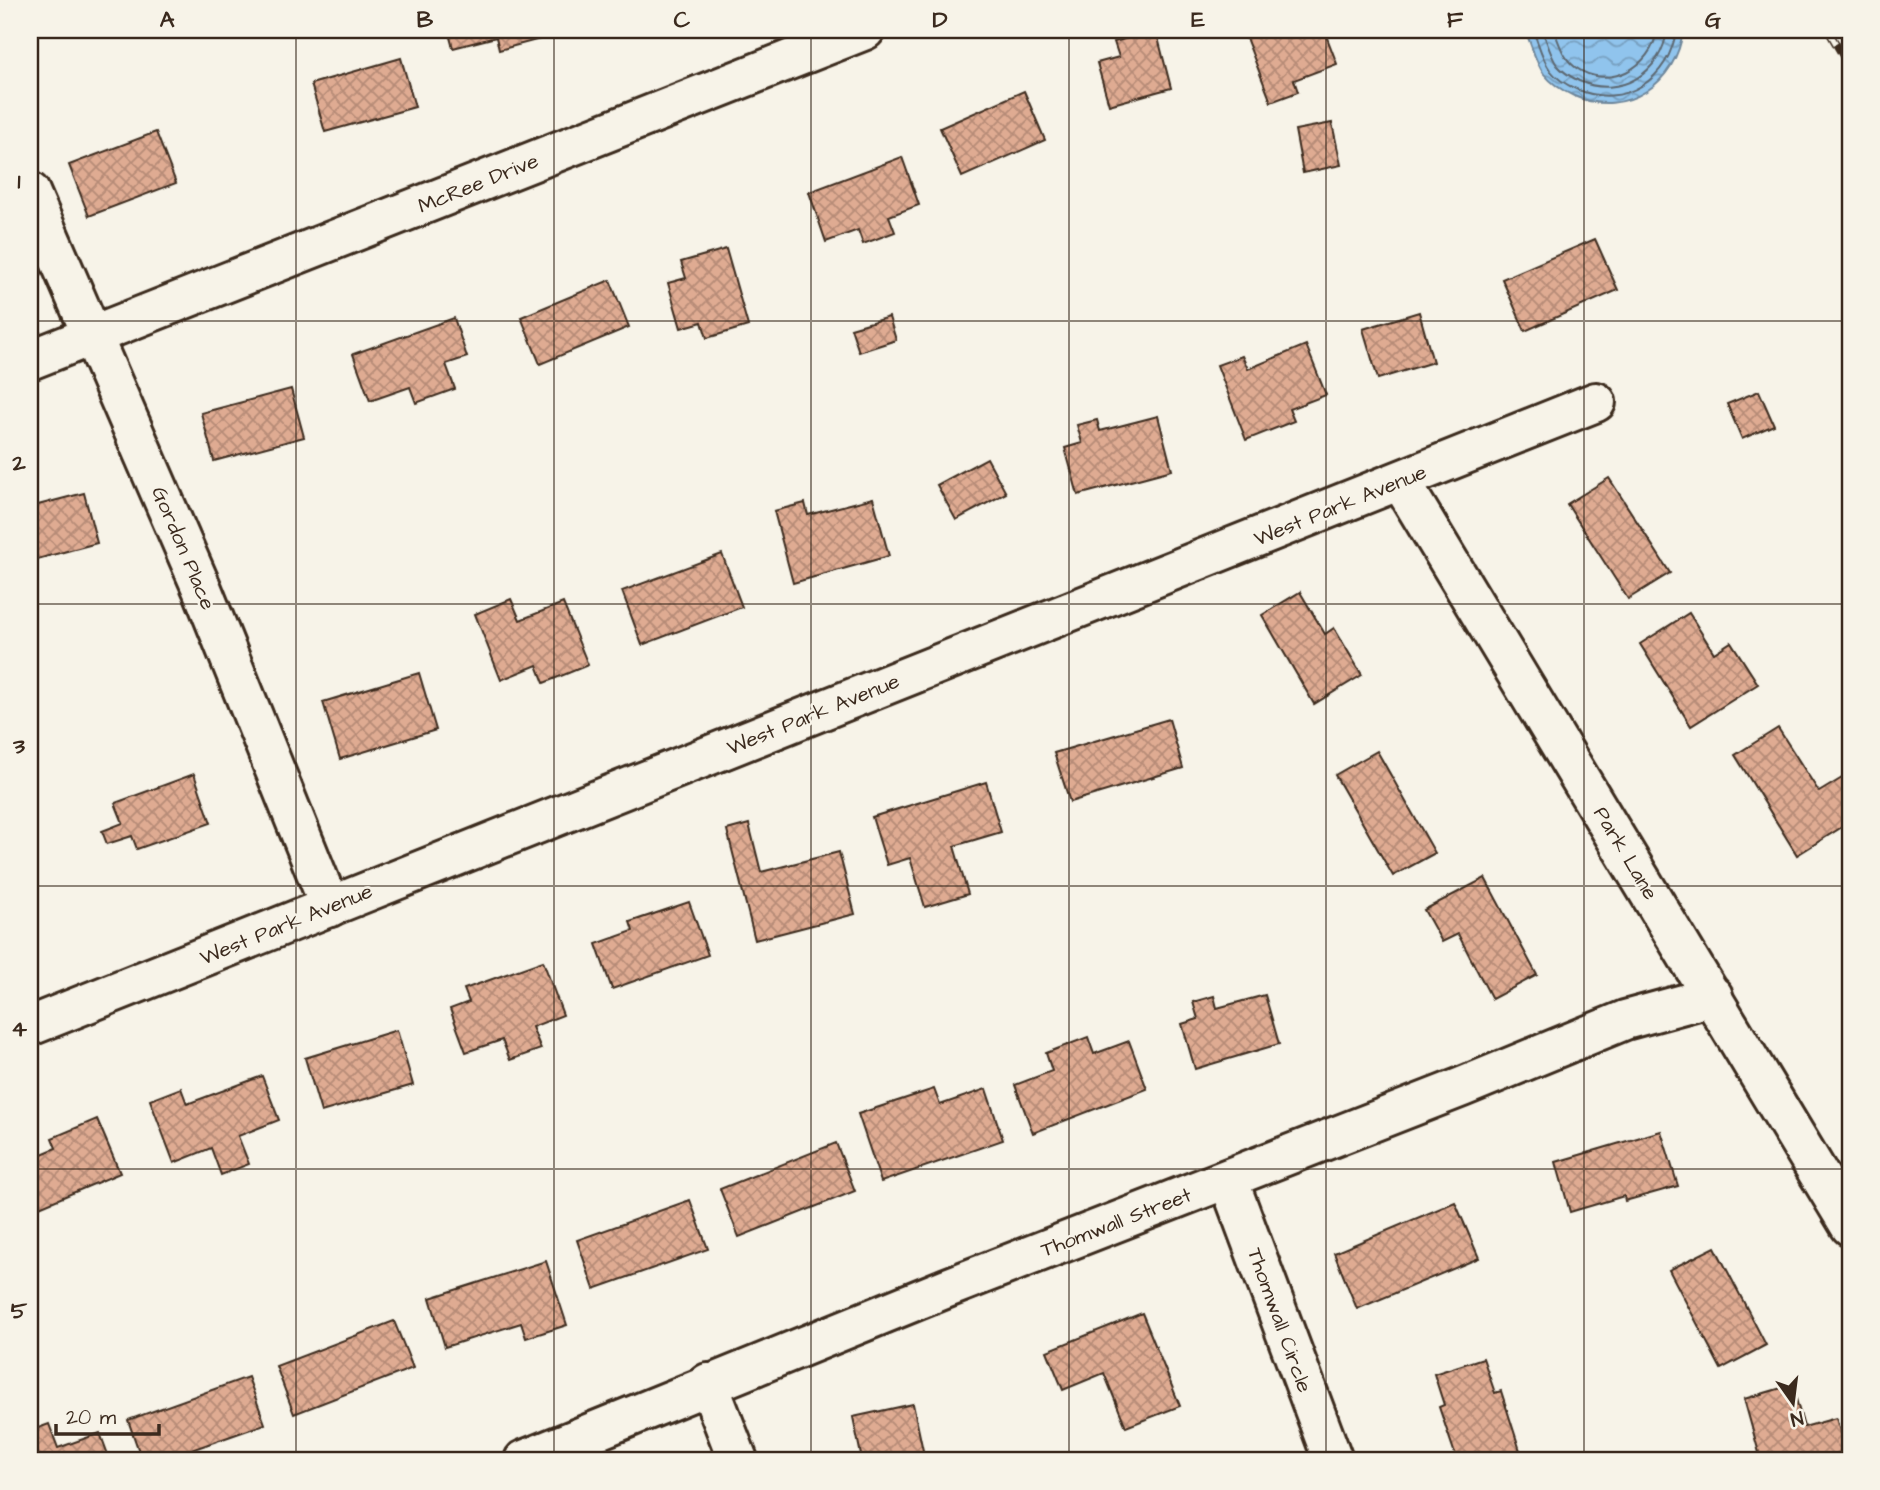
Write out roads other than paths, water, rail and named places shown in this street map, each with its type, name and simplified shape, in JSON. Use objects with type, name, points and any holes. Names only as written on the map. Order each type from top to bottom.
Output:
[{"type":"street","name":"McRee Drive","points":[[30,360],[865,30]]},
{"type":"street","name":"Gordon Place","points":[[30,192],[202,589],[330,907]]},
{"type":"street","name":"West Park Avenue","points":[[30,1026],[1401,482],[1596,402]]},
{"type":"street","name":"Park Lane","points":[[1401,482],[1850,1226]]},
{"type":"street","name":"Thomwall Street","points":[[524,1460],[947,1287],[1228,1180],[1625,1020],[1713,996]]},
{"type":"street","name":"Thomwall Circle","points":[[1228,1180],[1333,1460]]},
{"type":"street","points":[[708,1383],[738,1460]]},
{"type":"water","points":[[1525,30],[1683,30],[1679,49],[1660,80],[1646,92],[1612,103],[1593,102],[1574,96],[1554,84],[1541,69]]},
{"type":"railway","points":[[1828,30],[1850,68]]}]
